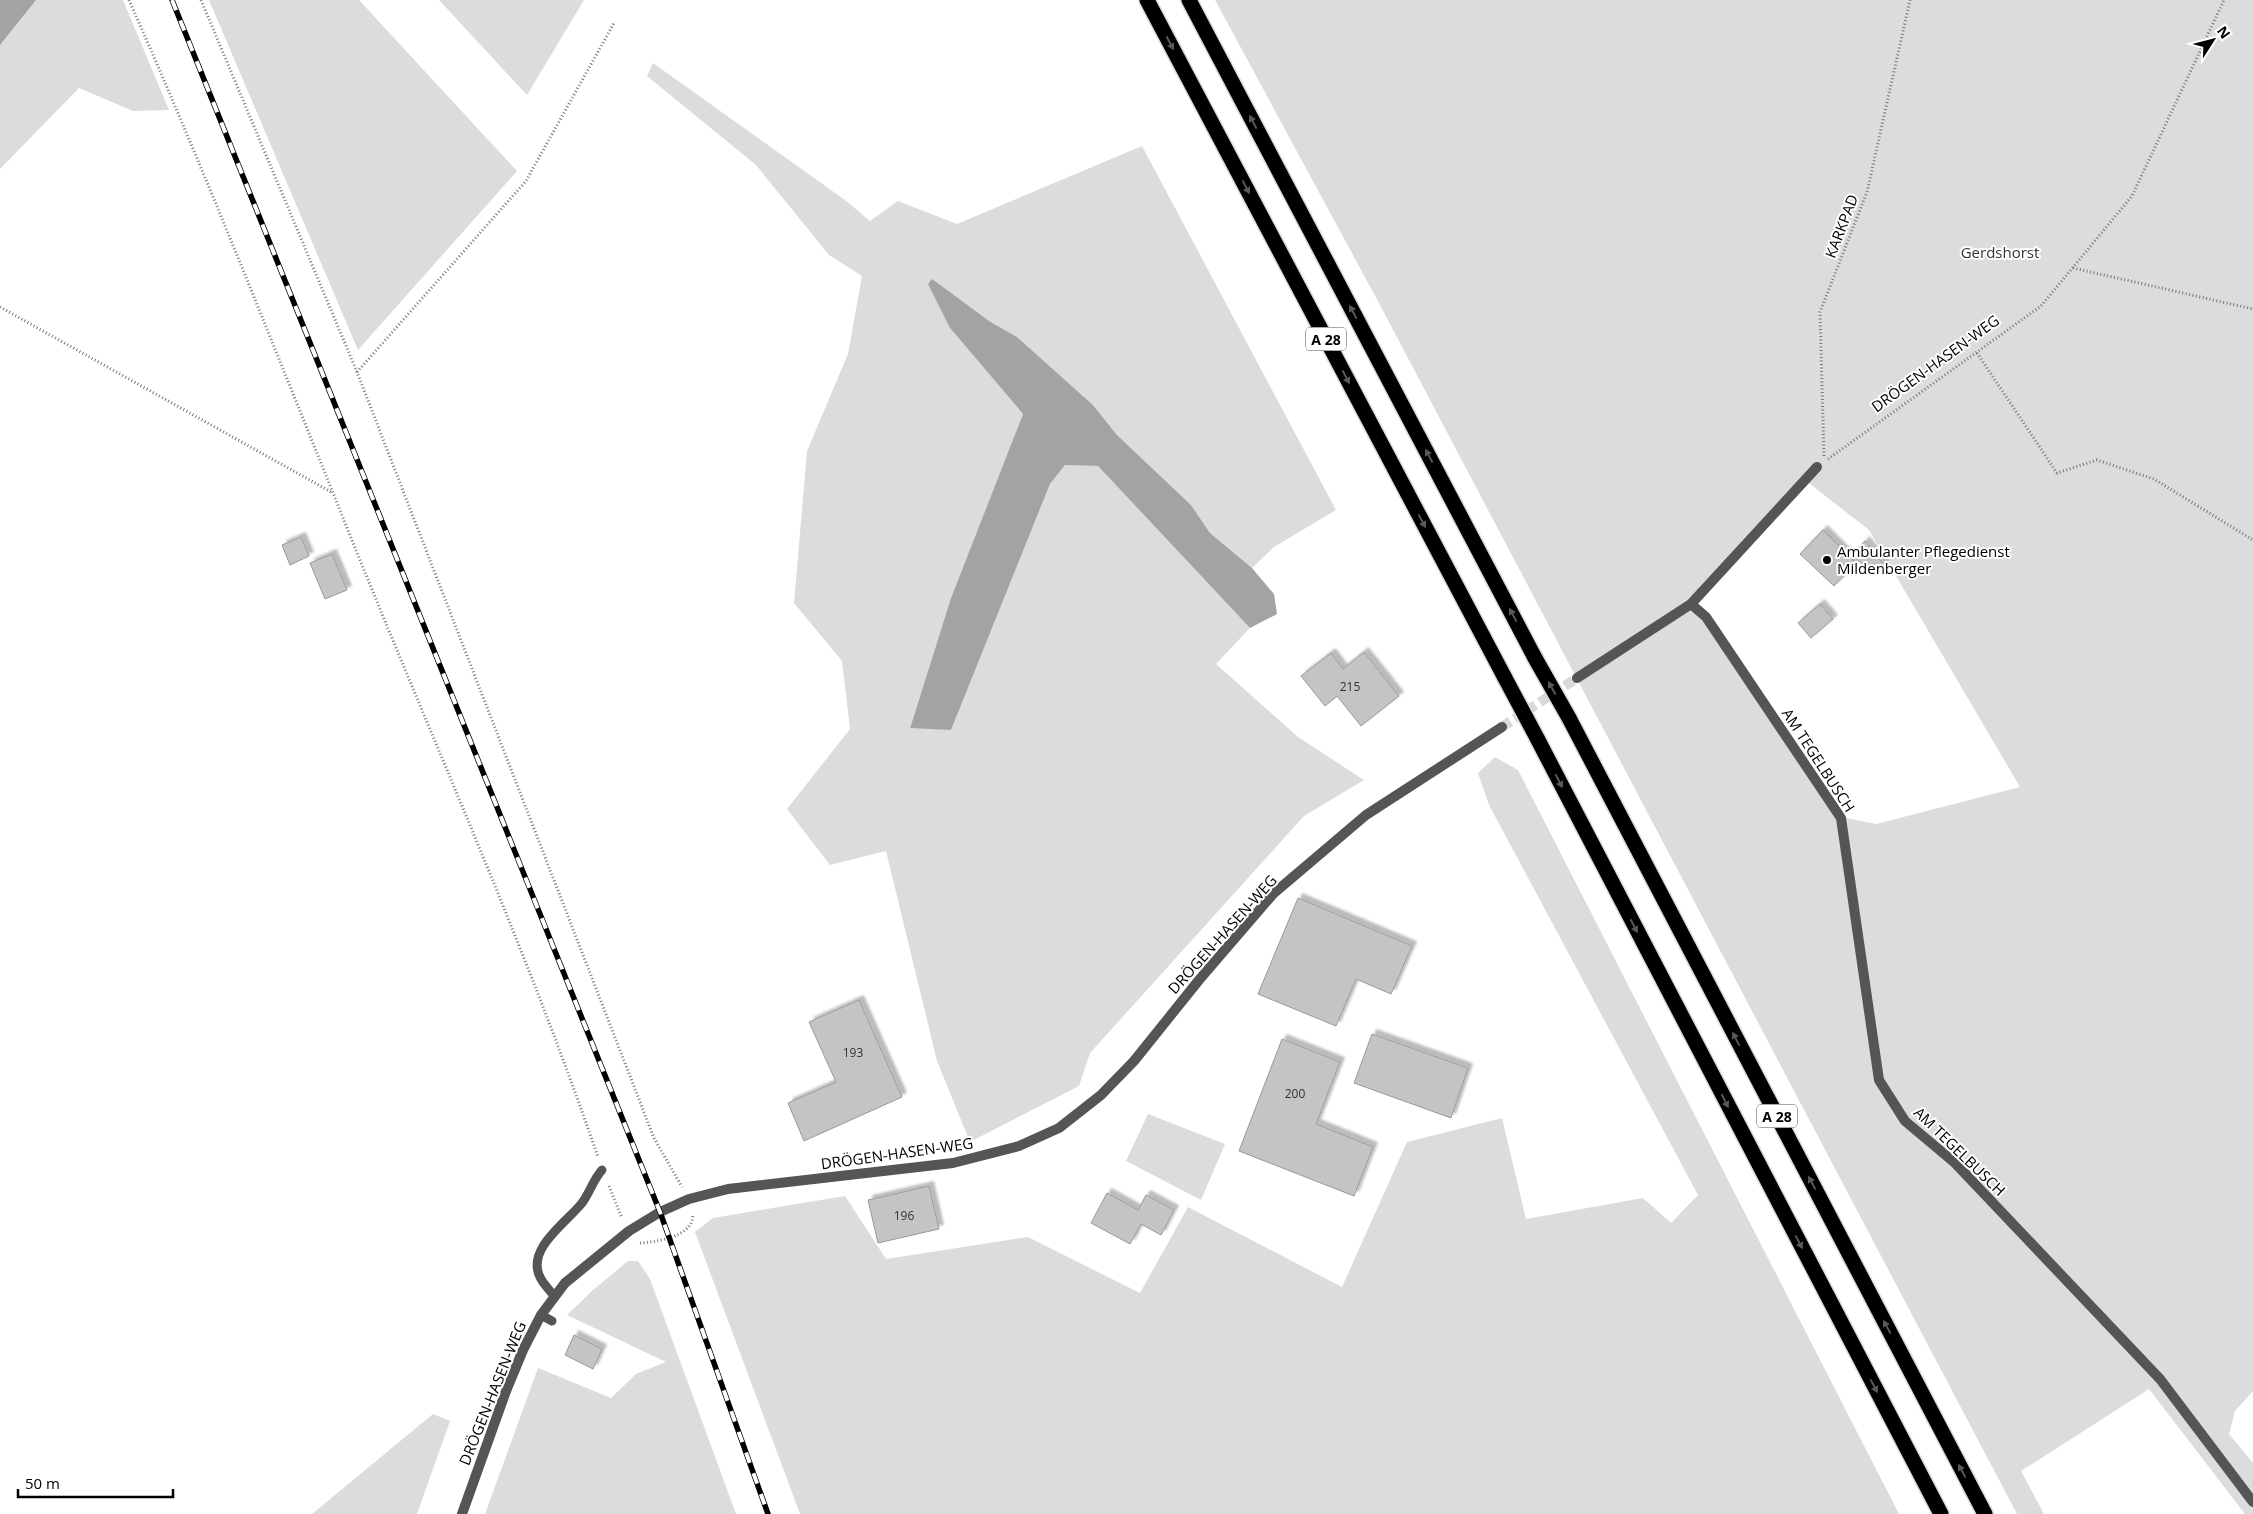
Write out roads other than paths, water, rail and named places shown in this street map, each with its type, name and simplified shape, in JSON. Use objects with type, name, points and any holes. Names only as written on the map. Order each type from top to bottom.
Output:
[{"type":"highway","name":"A 28","points":[[1147,0],[1537,738],[1941,1514]]},
{"type":"highway","name":"A 28","points":[[1189,0],[1985,1514]]},
{"type":"street","points":[[1577,678],[1691,604],[1821,464]]},
{"type":"street","name":"AM TEGELBUSCH","points":[[1691,604],[1706,616],[1841,818],[1879,1080],[1894,1105],[1905,1121],[1955,1163],[2160,1379],[2253,1502]]},
{"type":"street","name":"DRÖGEN-HASEN-WEG","points":[[462,1514],[506,1391],[540,1315],[554,1296],[584,1266],[629,1231],[660,1212],[689,1199],[728,1189],[953,1163],[1019,1146],[1058,1128],[1101,1094],[1134,1061],[1199,980],[1273,894],[1366,815],[1502,727]]},
{"type":"lane","points":[[554,1296],[540,1278],[536,1262],[539,1251],[584,1201],[593,1180],[602,1170]]},
{"type":"lane","points":[[540,1315],[552,1321]]},
{"type":"tunnel","points":[[1502,727],[1577,678]]},
{"type":"railway","points":[[172,0],[660,1212],[768,1514]]},
{"type":"place","name":"Ambulanter Pflegedienst Mildenberger","points":[[1827,560]]},
{"type":"park label","name":"Gerdshorst","points":[[2000,252]]}]
